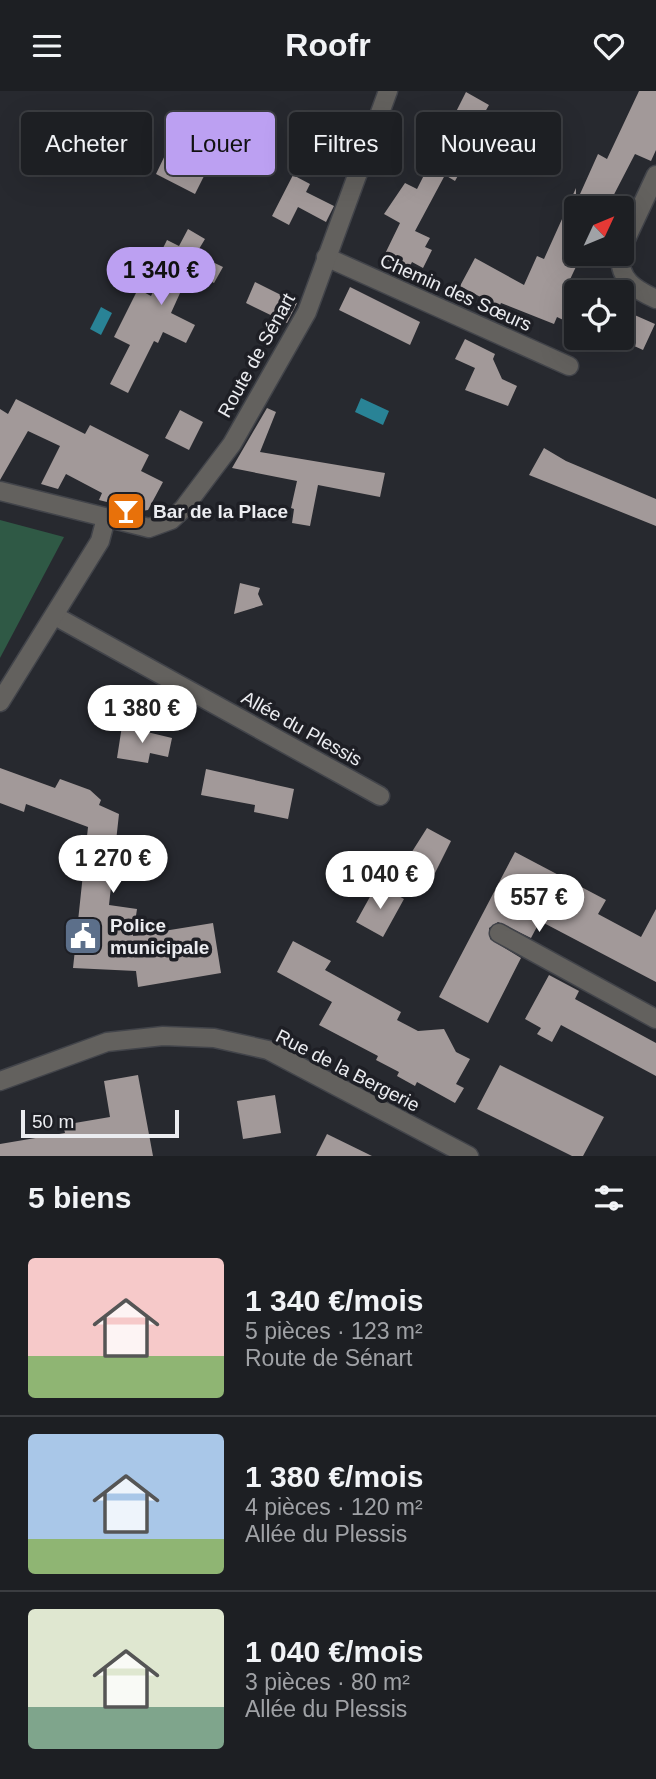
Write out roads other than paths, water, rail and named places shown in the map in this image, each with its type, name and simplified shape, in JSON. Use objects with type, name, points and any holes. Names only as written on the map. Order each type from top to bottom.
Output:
[{"type":"street","name":"Route de Sénart","points":[[0,491],[149,528],[171,520],[184,509],[232,444],[307,312],[388,91]]},
{"type":"street","points":[[634,222],[656,175]]},
{"type":"street","name":"Chemin des Sœurs","points":[[326,257],[569,366]]},
{"type":"street","points":[[621,266],[621,272],[634,289],[656,299]]},
{"type":"street","points":[[0,702],[100,541],[106,518]]},
{"type":"street","name":"Allée du Plessis","points":[[55,616],[380,796]]},
{"type":"street","points":[[499,933],[656,1019]]},
{"type":"street","name":"Rue de la Bergerie","points":[[0,1081],[107,1042],[163,1036],[214,1038],[268,1050],[469,1156]]},
{"type":"water","points":[[101,307],[112,313],[101,335],[90,329]]},
{"type":"water","points":[[361,398],[389,411],[383,425],[355,412]]},
{"type":"place","name":"Bar de la Place","points":[[126,511]]},
{"type":"place","name":"Police municipale","points":[[83,936]]}]
